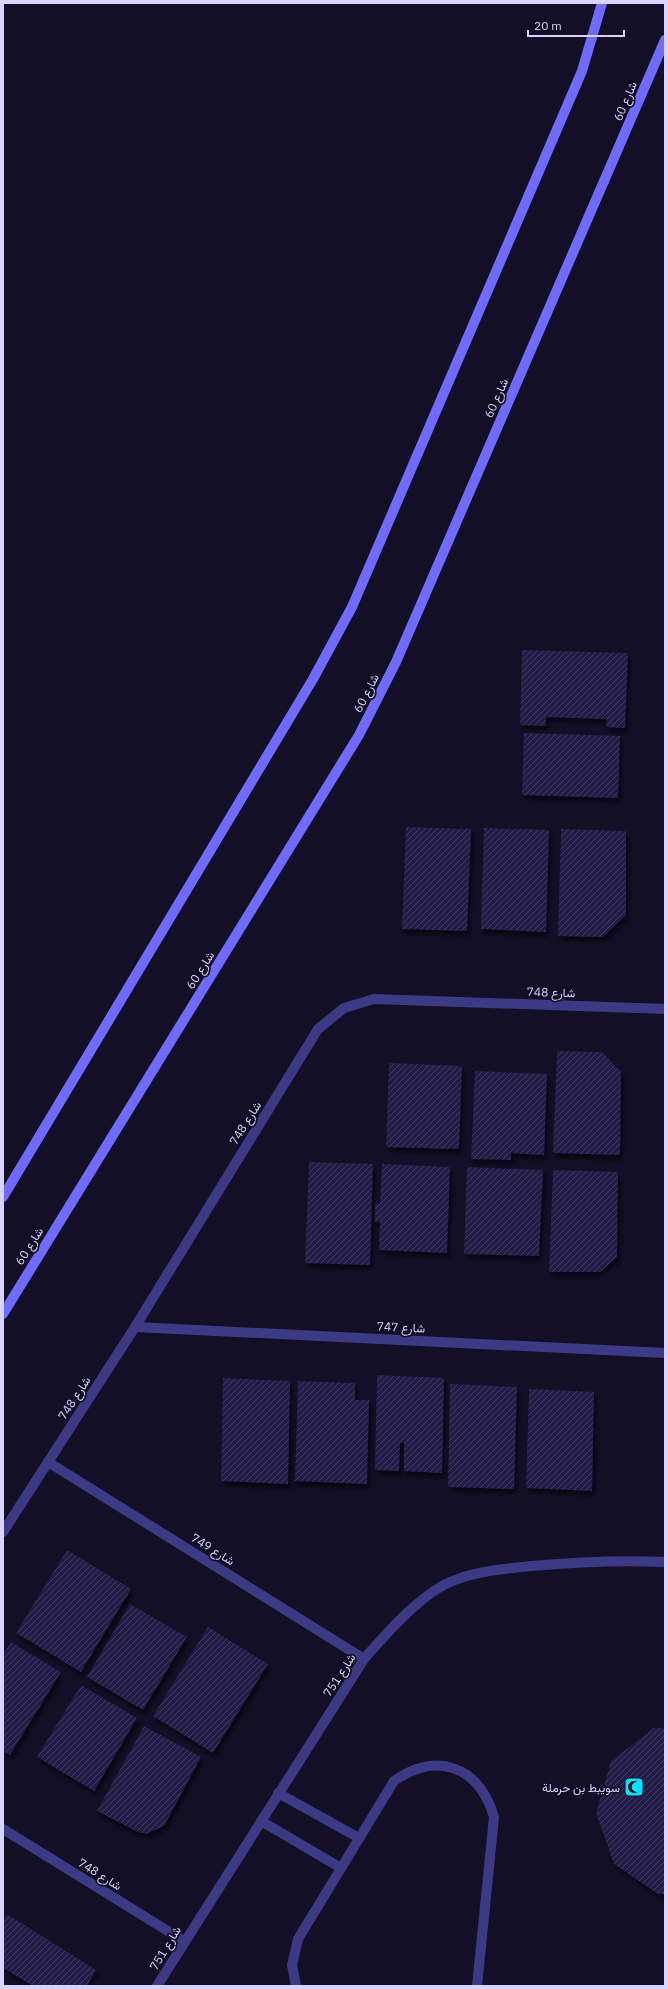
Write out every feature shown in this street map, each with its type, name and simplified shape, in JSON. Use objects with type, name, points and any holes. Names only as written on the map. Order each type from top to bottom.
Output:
[{"type":"main road","points":[[3,1197],[309,686],[352,607],[582,71],[602,3]]},
{"type":"main road","name":"شارع 60","points":[[3,1314],[359,736],[396,662],[665,40]]},
{"type":"street","name":"شارع 748","points":[[3,1532],[135,1327],[318,1029],[344,1008],[374,999],[665,1009]]},
{"type":"street","name":"شارع 747","points":[[135,1327],[665,1353]]},
{"type":"street","name":"شارع 749","points":[[48,1462],[364,1659]]},
{"type":"street","name":"شارع 751","points":[[157,1986],[184,1941],[364,1659],[390,1630],[422,1600],[450,1582],[480,1573],[561,1563],[613,1560],[665,1562]]},
{"type":"street","points":[[296,1986],[292,1964],[298,1939],[394,1781],[408,1771],[423,1766],[440,1765],[456,1769],[470,1777],[481,1788],[489,1801],[494,1816],[477,1986]]},
{"type":"street","points":[[278,1794],[359,1838]]},
{"type":"street","points":[[261,1820],[341,1868]]},
{"type":"street","name":"شارع 748","points":[[3,1829],[184,1941]]},
{"type":"building","points":[[522,650],[628,653],[625,728],[606,727],[607,719],[546,717],[546,726],[520,725]]},
{"type":"building","points":[[524,733],[620,736],[618,798],[522,795]]},
{"type":"building","points":[[406,827],[471,829],[467,931],[402,929]]},
{"type":"building","points":[[484,828],[549,830],[546,932],[481,929]]},
{"type":"building","points":[[561,829],[626,831],[626,915],[603,937],[558,936]]},
{"type":"building","points":[[557,1051],[602,1052],[621,1072],[620,1155],[553,1153]]},
{"type":"building","points":[[389,1063],[462,1066],[459,1149],[386,1147]]},
{"type":"building","points":[[475,1071],[547,1074],[544,1155],[511,1153],[511,1160],[471,1159]]},
{"type":"building","points":[[309,1162],[373,1164],[370,1265],[305,1263]]},
{"type":"building","points":[[382,1164],[450,1167],[447,1253],[379,1250],[380,1222],[375,1222],[375,1203],[380,1204]]},
{"type":"building","points":[[467,1167],[543,1170],[539,1256],[464,1254]]},
{"type":"building","points":[[553,1170],[618,1172],[617,1257],[600,1272],[549,1272]]},
{"type":"building","points":[[377,1375],[444,1378],[442,1473],[404,1471],[404,1443],[400,1443],[399,1471],[375,1470]]},
{"type":"building","points":[[223,1378],[290,1381],[288,1484],[221,1481]]},
{"type":"building","points":[[298,1381],[355,1383],[355,1400],[369,1400],[367,1484],[295,1481]]},
{"type":"building","points":[[450,1384],[517,1387],[514,1489],[448,1487]]},
{"type":"building","points":[[529,1389],[594,1392],[592,1491],[526,1488]]},
{"type":"building","points":[[67,1550],[131,1589],[81,1672],[16,1633]]},
{"type":"building","points":[[130,1604],[187,1637],[143,1710],[87,1677]]},
{"type":"building","points":[[208,1627],[268,1664],[213,1753],[153,1716]]},
{"type":"building","points":[[11,1642],[61,1672],[10,1755],[3,1751],[3,1654]]},
{"type":"building","points":[[81,1685],[137,1718],[94,1791],[37,1757]]},
{"type":"building","points":[[144,1726],[201,1757],[164,1826],[146,1834],[138,1832],[97,1811]]},
{"type":"building","name":"سويبط بن حرملة","points":[[654,1728],[665,1728],[665,1894],[658,1894],[614,1864],[596,1813],[611,1761]]},
{"type":"building","points":[[7,1914],[96,1970],[87,1986],[33,1986],[3,1968],[3,1921]]},
{"type":"place","name":"سويبط بن حرملة","points":[[634,1787]]}]
